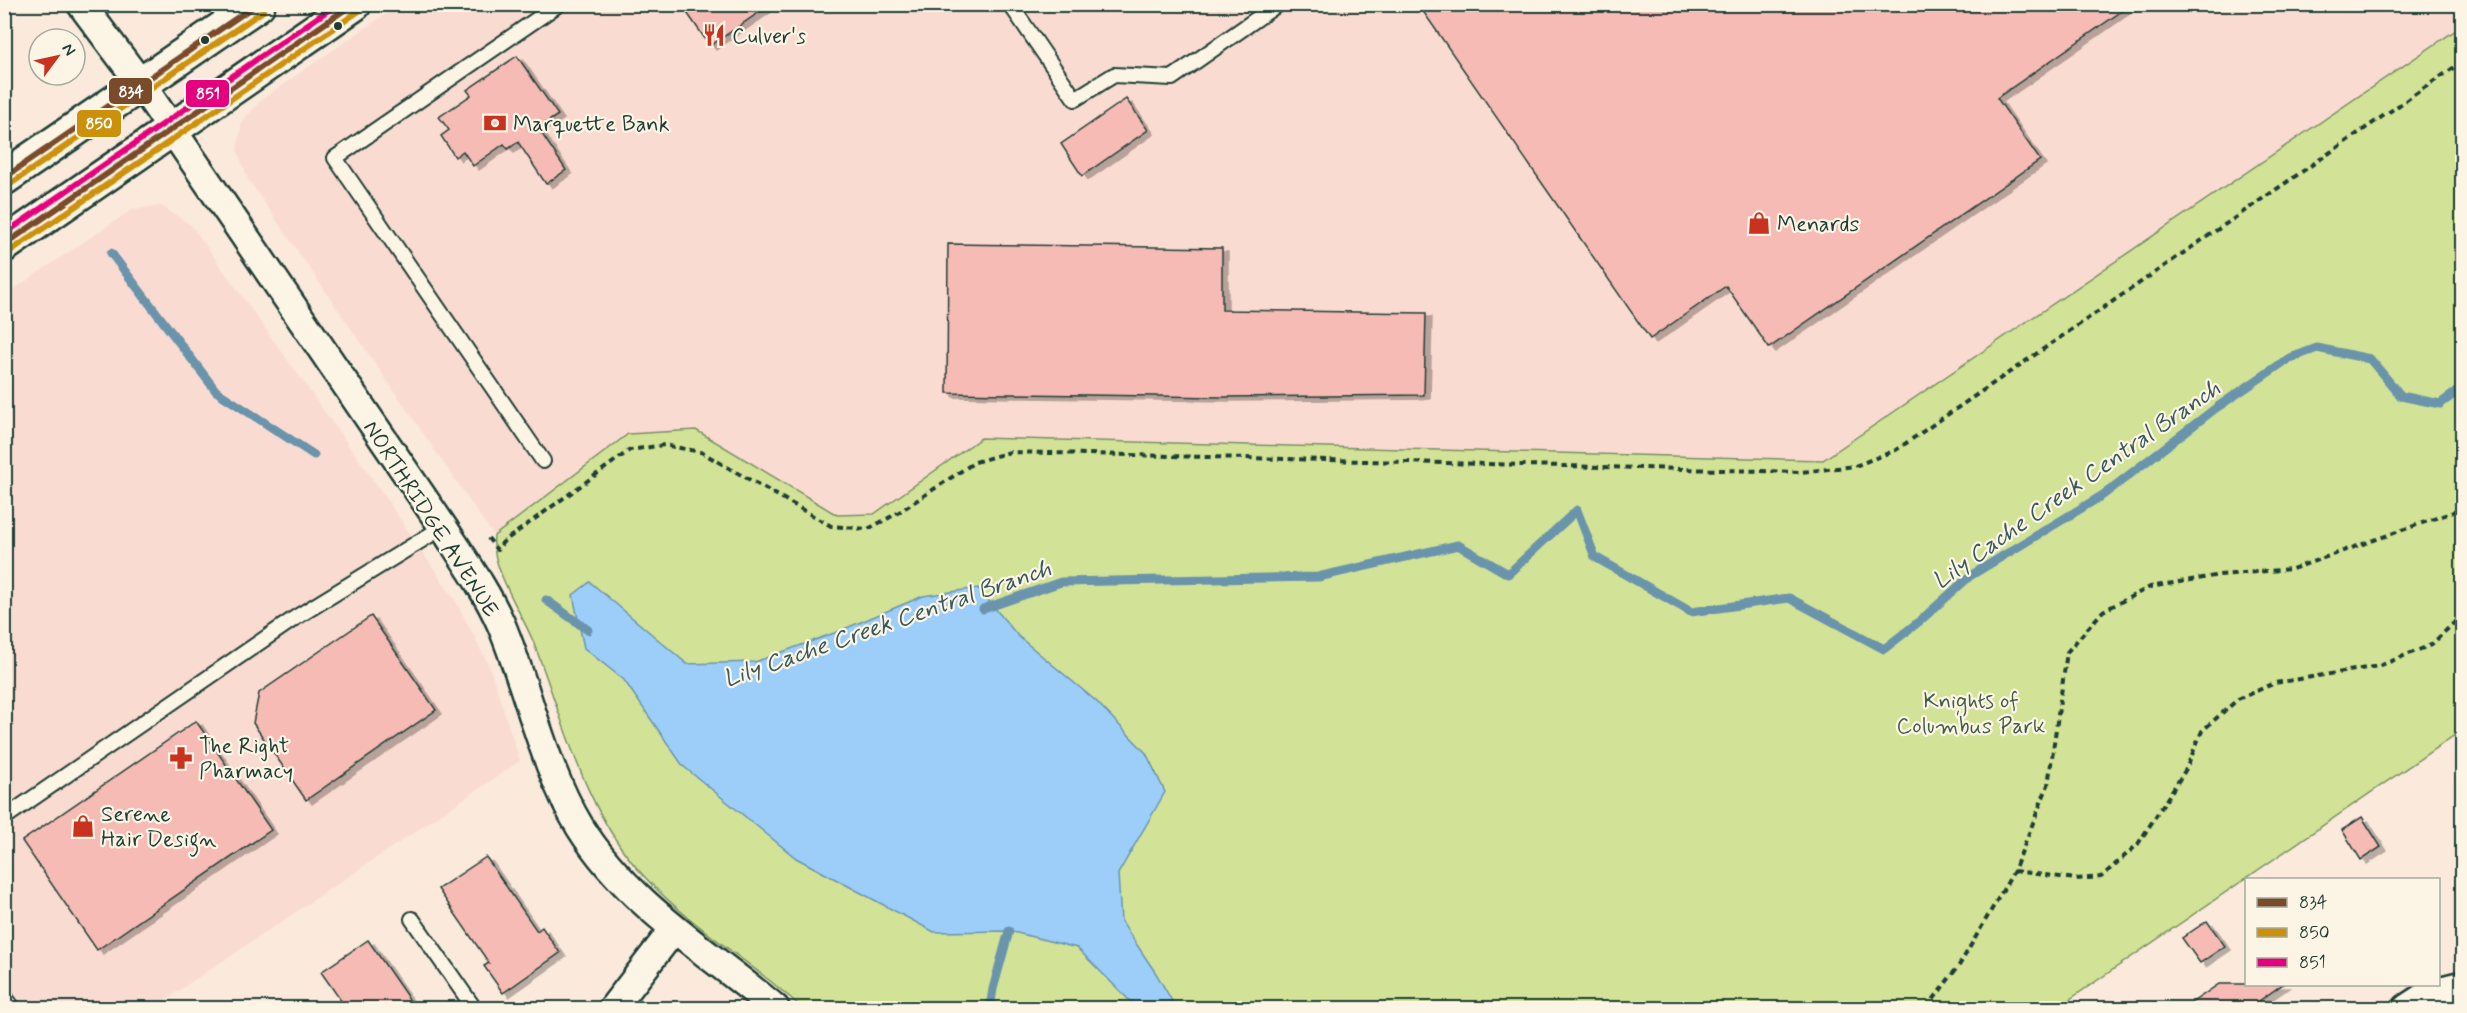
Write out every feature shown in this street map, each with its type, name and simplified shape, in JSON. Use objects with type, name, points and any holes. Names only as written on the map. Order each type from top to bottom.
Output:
[{"type":"main road","points":[[4,178],[258,4]]},
{"type":"main road","points":[[4,245],[354,4]]},
{"type":"street","name":"NORTHRIDGE AVENUE","points":[[81,4],[141,84],[482,589],[500,623],[545,754],[581,828],[634,894],[674,929],[775,1008]]},
{"type":"street","points":[[613,1008],[674,929]]},
{"type":"street","points":[[2407,1008],[2430,993],[2463,985]]},
{"type":"lane","points":[[543,461],[335,158],[559,4]]},
{"type":"lane","points":[[1010,4],[1075,99],[1114,75],[1172,78],[1278,4]]},
{"type":"lane","points":[[4,818],[294,618],[442,527]]},
{"type":"lane","points":[[412,920],[474,1008]]},
{"type":"lane","points":[[4,996],[14,1008]]},
{"type":"path","points":[[483,532],[497,550],[503,542],[630,450],[664,445],[701,452],[831,526],[868,529],[896,514],[975,462],[1010,452],[1801,472],[1855,466],[1896,450],[2463,62]]},
{"type":"path","points":[[1927,1008],[1960,964],[2014,871],[2048,785],[2067,652],[2103,611],[2150,587],[2220,575],[2292,569],[2463,509]]},
{"type":"path","points":[[2014,871],[2076,879],[2101,877],[2138,844],[2186,769],[2202,731],[2238,699],[2275,683],[2379,666],[2432,645],[2463,615]]},
{"type":"shaded area","points":[[2451,4],[2462,20],[2462,26],[1823,460],[981,438],[874,514],[837,515],[696,430],[628,434],[494,536],[248,179],[237,150],[242,122],[262,99],[399,5]]},
{"type":"shaded area","points":[[161,206],[191,225],[377,485],[457,603],[490,668],[520,761],[153,1008],[5,1008],[5,295],[133,209]]},
{"type":"green space","name":"Knights of Columbus Park","points":[[2462,26],[2462,730],[2057,1008],[802,1008],[660,893],[622,849],[604,821],[577,763],[533,641],[501,575],[494,548],[494,536],[628,434],[696,430],[837,515],[874,514],[981,438],[1823,460]]},
{"type":"water","points":[[590,582],[687,664],[755,662],[837,632],[923,596],[978,588],[1018,636],[1096,701],[1146,753],[1165,792],[1118,874],[1121,921],[1176,1008],[1137,1008],[1077,948],[1009,931],[934,932],[796,858],[683,766],[624,680],[584,648],[573,595]]},
{"type":"building","name":"Culver's","points":[[681,4],[771,4],[710,46]]},
{"type":"building","name":"Menards","points":[[1418,4],[2132,4],[1997,98],[2040,160],[1769,348],[1726,286],[1650,339]]},
{"type":"building","name":"Marquette Bank","points":[[517,56],[558,115],[538,128],[566,170],[546,184],[518,142],[508,149],[504,144],[473,166],[463,151],[455,157],[441,136],[449,130],[439,117],[471,95],[467,90]]},
{"type":"building","points":[[1126,99],[1148,130],[1082,176],[1061,144]]},
{"type":"building","points":[[948,244],[1222,248],[1222,310],[1426,313],[1424,395],[1221,397],[947,393]]},
{"type":"building","points":[[371,616],[436,710],[306,800],[253,723],[259,693]]},
{"type":"building","points":[[196,721],[271,830],[97,950],[22,841]]},
{"type":"building","points":[[2362,817],[2381,847],[2361,860],[2342,830]]},
{"type":"building","points":[[486,857],[537,931],[542,927],[560,953],[503,993],[484,966],[489,963],[438,889]]},
{"type":"building","points":[[2207,921],[2225,946],[2200,963],[2182,938]]},
{"type":"building","points":[[368,940],[415,1008],[346,1008],[321,972]]},
{"type":"building","points":[[2219,984],[2280,986],[2249,1008],[2184,1008]]},
{"type":"waterway","points":[[111,253],[216,391],[314,455]]},
{"type":"waterway","name":"Lily Cache Creek Central Branch","points":[[983,609],[1061,582],[1318,577],[1458,545],[1508,574],[1577,510],[1595,557],[1691,612],[1789,598],[1884,649],[1921,620],[1970,576],[2103,495],[2216,408],[2288,359],[2317,348],[2370,359],[2401,396],[2440,404],[2462,388]]},
{"type":"waterway","name":"Lily Cache Creek Central Branch","points":[[546,600],[588,630]]},
{"type":"waterway","points":[[990,1008],[1009,931]]},
{"type":"transit line","name":"834","points":[[4,178],[257,4]]},
{"type":"transit line","name":"851","points":[[4,234],[337,4]]},
{"type":"transit line","name":"834","points":[[4,245],[353,4]]},
{"type":"transit line","name":"850","points":[[9,185],[263,11]]},
{"type":"transit line","name":"850","points":[[9,252],[359,11]]},
{"type":"place","name":"Culver's","points":[[714,35]]},
{"type":"place","name":"Marquette Bank","points":[[495,123]]},
{"type":"place","name":"Menards","points":[[1759,223]]},
{"type":"place","name":"The Right Pharmacy","points":[[181,758]]},
{"type":"place","name":"Serene Hair Design","points":[[83,826]]}]
